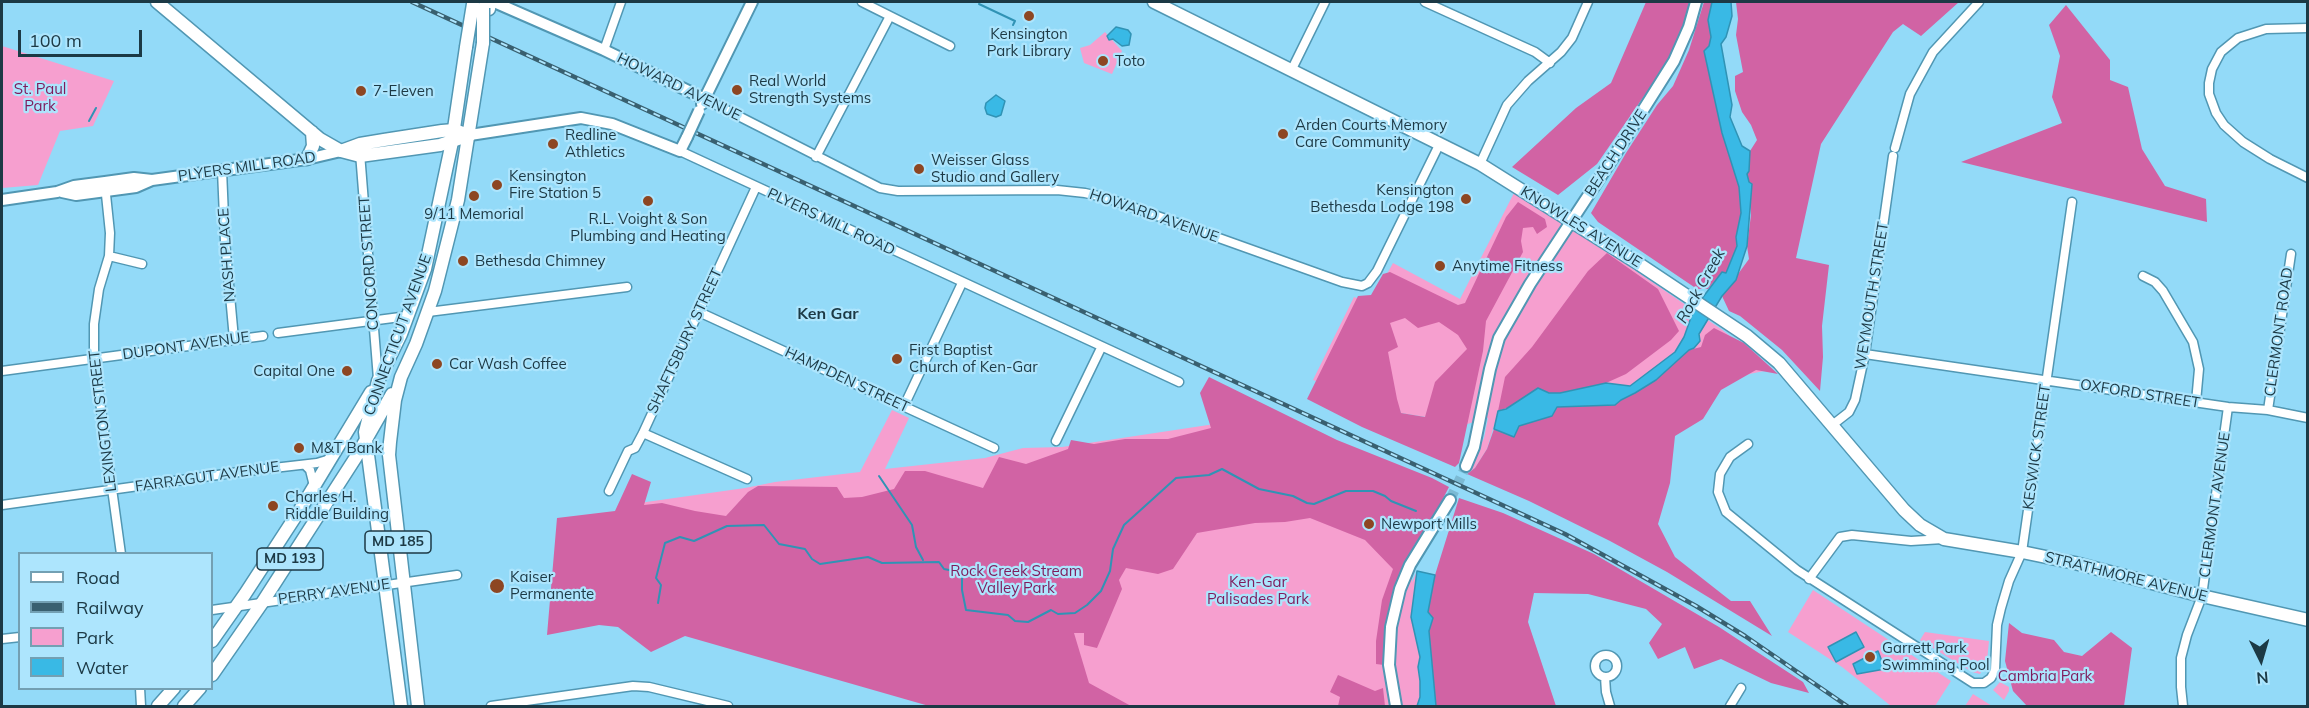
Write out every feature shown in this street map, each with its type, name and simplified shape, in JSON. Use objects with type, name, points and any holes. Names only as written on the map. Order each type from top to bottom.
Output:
[{"type":"main road","points":[[157,2],[324,142],[341,151]]},
{"type":"main road","name":"KNOWLES AVENUE","points":[[1154,2],[1480,164],[1747,336],[1779,363],[1904,510],[1920,525],[1944,539]]},
{"type":"main road","name":"CONNECTICUT AVENUE","points":[[401,706],[366,441],[366,423],[378,381],[408,316],[425,269],[453,136],[466,47],[484,4]]},
{"type":"main road","name":"CONNECTICUT AVENUE","points":[[418,706],[388,455],[392,418],[401,377],[428,312],[451,232],[470,135],[483,48],[484,4]]},
{"type":"main road","points":[[307,159],[312,146],[312,132]]},
{"type":"main road","name":"PLYERS MILL ROAD","points":[[341,151],[470,135]]},
{"type":"main road","name":"MD 193","points":[[213,674],[262,603],[366,441],[401,377]]},
{"type":"main road","name":"MD 193","points":[[213,639],[314,486],[378,381]]},
{"type":"main road","name":"STRATHMORE AVENUE","points":[[1944,539],[2022,552],[2307,620]]},
{"type":"main road","points":[[158,706],[172,690]]},
{"type":"main road","points":[[184,706],[198,690]]},
{"type":"street","points":[[604,50],[621,2]]},
{"type":"street","points":[[680,152],[752,2]]},
{"type":"street","points":[[862,2],[950,46]]},
{"type":"street","points":[[1292,69],[1325,2]]},
{"type":"street","points":[[1425,2],[1536,52],[1550,63]]},
{"type":"street","points":[[1480,164],[1508,105],[1522,87],[1550,63],[1572,38],[1588,2]]},
{"type":"street","name":"BEACH DRIVE","points":[[1466,466],[1474,447],[1490,369],[1500,338],[1530,284],[1674,61],[1689,27],[1696,2]]},
{"type":"street","name":"WEYMOUTH STREET","points":[[1831,426],[1852,406],[1865,354],[1894,152],[1910,94],[1933,52],[1979,2]]},
{"type":"street","name":"HOWARD AVENUE","points":[[484,4],[604,50],[880,188],[898,191],[1057,190],[1107,198],[1342,282],[1362,286],[1368,283],[1377,271],[1440,143]]},
{"type":"street","points":[[816,156],[890,16]]},
{"type":"street","points":[[2307,28],[2266,29],[2238,38],[2221,52],[2212,69],[2209,83],[2209,94],[2216,113],[2224,125],[2243,142],[2307,178]]},
{"type":"street","name":"PLYERS MILL ROAD","points":[[470,135],[581,118],[600,120],[647,137],[1179,382]]},
{"type":"street","name":"CONCORD STREET","points":[[360,150],[378,381]]},
{"type":"street","name":"PLYERS MILL ROAD","points":[[2,200],[58,192],[76,195],[106,187],[136,187],[152,180],[307,159],[341,151]]},
{"type":"street","name":"NASH PLACE","points":[[222,170],[225,242],[234,339]]},
{"type":"street","name":"LEXINGTON STREET","points":[[106,187],[110,232],[109,256],[99,290],[94,324],[94,358],[121,552]]},
{"type":"street","name":"SHAFTSBURY STREET","points":[[609,491],[628,451],[635,448],[643,433],[756,187]]},
{"type":"street","name":"KESWICK STREET","points":[[1809,579],[1973,683],[1984,683],[1991,678],[1995,670],[1997,625],[2001,608],[2008,581],[2022,552],[2072,202]]},
{"type":"street","name":"CLERMONT ROAD","points":[[2268,410],[2291,254]]},
{"type":"street","points":[[109,256],[142,264]]},
{"type":"street","points":[[2142,276],[2156,282],[2163,291],[2193,342],[2199,369],[2196,402]]},
{"type":"street","points":[[904,406],[962,283]]},
{"type":"street","points":[[428,312],[627,287]]},
{"type":"street","name":"HAMPDEN STREET","points":[[699,312],[994,448]]},
{"type":"street","points":[[278,333],[408,316]]},
{"type":"street","name":"DUPONT AVENUE","points":[[2,372],[263,336]]},
{"type":"street","points":[[1056,441],[1101,348]]},
{"type":"street","name":"OXFORD STREET","points":[[1865,354],[2228,408],[2268,410],[2307,418]]},
{"type":"street","name":"CLERMONT AVENUE","points":[[2183,706],[2181,658],[2202,596],[2228,408]]},
{"type":"street","points":[[643,433],[747,479]]},
{"type":"street","points":[[1748,444],[1730,457],[1722,468],[1718,482],[1722,505],[1726,512],[1809,579],[1840,537],[1852,535],[1911,541],[1944,539]]},
{"type":"street","name":"FARRAGUT AVENUE","points":[[2,505],[305,465],[330,459]]},
{"type":"street","points":[[305,465],[310,470],[314,486]]},
{"type":"street","points":[[1396,706],[1389,665],[1391,627],[1400,589],[1410,565],[1450,500]]},
{"type":"street","name":"PERRY AVENUE","points":[[213,610],[457,575]]},
{"type":"street","points":[[2,639],[18,636]]},
{"type":"street","points":[[1605,677],[1610,706]]},
{"type":"street","points":[[491,706],[633,686],[649,687],[728,706]]},
{"type":"street","points":[[1730,706],[1741,688]]},
{"type":"street","points":[[140,690],[141,706]]},
{"type":"green space","points":[[1646,2],[1692,2],[1686,24],[1669,60],[1597,164],[1558,195],[1512,167],[1576,108],[1611,83]]},
{"type":"green space","points":[[1704,2],[1712,2],[1708,20],[1711,37],[1709,46],[1704,51],[1722,133],[1739,187],[1741,213],[1736,237],[1737,246],[1726,273],[1722,272],[1708,289],[1697,289],[1598,222],[1591,213],[1626,153],[1657,105],[1673,86],[1689,50]]},
{"type":"green space","points":[[1736,2],[1959,2],[1921,36],[1903,24],[1893,32],[1821,144],[1796,258],[1829,265],[1822,326],[1823,357],[1820,391],[1782,350],[1740,316],[1729,311],[1722,296],[1749,259],[1747,246],[1751,215],[1747,174],[1750,151],[1757,140],[1742,112],[1735,91],[1735,76],[1743,72],[1736,35],[1738,19]]},
{"type":"green space","points":[[2066,5],[2110,60],[2110,80],[2128,87],[2142,149],[2165,186],[2206,199],[2207,222],[1961,162],[2062,123],[2052,97],[2060,56],[2049,25]]},
{"type":"green space","points":[[1105,32],[1122,51],[1112,74],[1084,63],[1080,48],[1090,45]]},
{"type":"green space","name":"St. Paul Park","points":[[2,46],[114,81],[93,126],[60,131],[38,185],[2,188]]},
{"type":"green space","points":[[1516,189],[1721,329],[1770,367],[1764,371],[1716,381],[1497,416],[1487,449],[1475,468],[1467,474],[1484,438],[1488,418],[1457,427],[1426,417],[1401,413],[1399,408],[1313,380],[1354,297],[1371,303],[1393,263],[1460,299]]},
{"type":"green space","points":[[1518,202],[1545,219],[1547,227],[1537,234],[1533,227],[1523,228],[1521,241],[1523,252],[1486,321],[1483,351],[1459,463],[1455,467],[1362,427],[1307,399],[1358,296],[1371,295],[1383,274],[1390,272],[1458,305],[1465,303],[1506,217]],"holes":[[[1405,318],[1418,328],[1439,322],[1458,335],[1467,349],[1435,382],[1425,417],[1401,413],[1388,352],[1398,347],[1390,323]]]},
{"type":"green space","points":[[1607,253],[1658,289],[1679,331],[1671,340],[1626,374],[1606,383],[1560,393],[1549,393],[1498,411],[1505,377],[1532,347],[1588,271]]},
{"type":"green space","points":[[1714,328],[1744,343],[1778,374],[1756,370],[1721,390],[1703,419],[1675,436],[1670,483],[1658,524],[1675,557],[1731,601],[1750,601],[1772,636],[1667,572],[1610,541],[1529,501],[1467,474],[1475,468],[1487,449],[1494,429],[1514,437],[1519,426],[1552,416],[1557,407],[1615,405],[1656,380],[1689,350],[1701,347],[1705,335]]},
{"type":"green space","name":"Rock Creek Stream Valley Park","points":[[1209,377],[1337,440],[1449,487],[1435,514],[1415,544],[1401,573],[1388,618],[1384,665],[1376,664],[1376,641],[1382,600],[1393,569],[1365,540],[1310,518],[1255,523],[1197,533],[1173,569],[1158,574],[1126,568],[1119,580],[1122,589],[1097,648],[1084,645],[1084,633],[1074,633],[1089,683],[1131,706],[929,706],[685,636],[651,652],[618,627],[599,625],[547,635],[557,518],[615,511],[632,474],[651,482],[644,505],[662,503],[726,516],[748,492],[758,486],[837,487],[844,498],[862,497],[894,489],[905,471],[925,471],[983,488],[999,457],[1026,464],[1068,449],[1071,440],[1094,444],[1125,439],[1168,439],[1211,428],[1200,393]]},
{"type":"green space","name":"Ken-Gar Palisades Park","points":[[892,410],[909,418],[885,469],[985,458],[1023,448],[1062,447],[1248,419],[1389,534],[1420,549],[1412,575],[1412,582],[1417,571],[1411,617],[1420,657],[1418,666],[1425,706],[1001,706],[625,505],[775,482],[860,472]]},
{"type":"green space","points":[[1459,498],[1503,513],[1594,554],[1719,627],[1803,682],[1809,693],[1771,683],[1721,659],[1694,669],[1685,647],[1658,659],[1649,643],[1662,624],[1646,609],[1588,594],[1534,593],[1528,622],[1556,706],[1436,706],[1429,631],[1433,618],[1428,612],[1435,575]]},
{"type":"green space","name":"Garrett Park Swimming Pool","points":[[1813,590],[1951,681],[1935,706],[1891,706],[1842,667],[1788,632]]},
{"type":"green space","name":"Cambria Park","points":[[2009,623],[2022,633],[2054,640],[2064,652],[2082,656],[2111,632],[2132,648],[2124,706],[2027,706],[2013,691],[2005,661]]},
{"type":"green space","name":"Cambria Park","points":[[1925,632],[1989,641],[1987,661],[1980,674],[1972,672],[1920,640]]},
{"type":"green space","points":[[1338,675],[1375,691],[1383,688],[1385,706],[1338,706],[1340,697],[1330,692]]},
{"type":"green space","points":[[2000,682],[2009,687],[2004,700],[1993,690]]},
{"type":"green space","name":"Cambria Park","points":[[1973,694],[1992,706],[1965,706]]},
{"type":"water","points":[[1712,2],[1731,2],[1732,16],[1726,37],[1721,44],[1732,105],[1730,117],[1742,146],[1750,151],[1747,174],[1752,184],[1747,246],[1736,280],[1722,296],[1699,334],[1700,341],[1694,348],[1656,380],[1635,393],[1615,405],[1557,407],[1552,416],[1519,426],[1514,437],[1494,429],[1498,411],[1506,409],[1538,388],[1549,393],[1560,393],[1606,383],[1630,386],[1675,352],[1684,337],[1694,309],[1722,272],[1726,273],[1737,246],[1736,237],[1741,213],[1739,187],[1722,133],[1704,51],[1709,46],[1711,37],[1708,20]]},
{"type":"water","points":[[1116,27],[1128,30],[1131,34],[1129,45],[1122,46],[1113,39],[1109,40],[1107,36]]},
{"type":"water","points":[[996,95],[1005,101],[1001,115],[996,117],[987,114],[985,108],[986,103]]},
{"type":"water","points":[[1417,571],[1435,575],[1428,612],[1433,618],[1429,631],[1436,706],[1417,706],[1420,697],[1418,667],[1420,657],[1411,617]]},
{"type":"water","points":[[1856,632],[1864,647],[1836,662],[1828,647]]},
{"type":"water","points":[[1878,651],[1885,669],[1857,674],[1853,664]]},
{"type":"waterway","points":[[979,4],[1015,21],[1013,25]]},
{"type":"waterway","points":[[89,121],[96,108]]},
{"type":"waterway","points":[[658,603],[661,585],[656,578],[665,543],[680,537],[694,541],[727,526],[764,525],[779,544],[805,549],[812,559],[820,564],[868,557],[882,563],[939,562],[944,569],[959,572],[962,577],[966,610],[1008,615],[1015,621],[1028,622],[1051,610],[1058,614],[1075,613],[1087,605],[1101,591],[1110,571],[1113,549],[1124,525],[1176,478],[1209,475],[1222,469],[1259,489],[1293,496],[1307,503],[1314,504],[1346,491],[1373,491],[1416,511]]},
{"type":"waterway","points":[[879,476],[912,525],[916,547],[923,560]]},
{"type":"tunnel","points":[[1450,500],[1466,466]]},
{"type":"railway","points":[[412,2],[1565,534],[1696,606],[1745,636],[1847,706]]},
{"type":"place","name":"Kensington Park Library","points":[[1029,16]]},
{"type":"place","name":"Toto","points":[[1103,61]]},
{"type":"place","name":"Real World Strength Systems","points":[[737,90]]},
{"type":"place","name":"7-Eleven","points":[[361,91]]},
{"type":"place","name":"Arden Courts Memory Care Community","points":[[1283,134]]},
{"type":"place","name":"Redline Athletics","points":[[553,144]]},
{"type":"place","name":"Weisser Glass Studio and Gallery","points":[[919,169]]},
{"type":"place","name":"Kensington Fire Station 5","points":[[497,185]]},
{"type":"place","name":"9/11 Memorial","points":[[474,196]]},
{"type":"place","name":"Kensington Bethesda Lodge 198","points":[[1466,199]]},
{"type":"place","name":"R.L. Voight & Son Plumbing and Heating","points":[[648,201]]},
{"type":"place","name":"Bethesda Chimney","points":[[463,261]]},
{"type":"place","name":"Anytime Fitness","points":[[1440,266]]},
{"type":"place","name":"First Baptist Church of Ken-Gar","points":[[897,359]]},
{"type":"place","name":"Car Wash Coffee","points":[[437,364]]},
{"type":"place","name":"Capital One","points":[[347,371]]},
{"type":"place","name":"M&T Bank","points":[[299,448]]},
{"type":"place","name":"Charles H. Riddle Building","points":[[273,506]]},
{"type":"place","name":"Newport Mills","points":[[1369,524]]},
{"type":"place","name":"Kaiser Permanente","points":[[497,586]]},
{"type":"place","name":"Garrett Park Swimming Pool","points":[[1870,657]]},
{"type":"district","name":"Ken Gar","points":[[828,314]]},
{"type":"water label","name":"Rock Creek","points":[[1701,286]]}]
